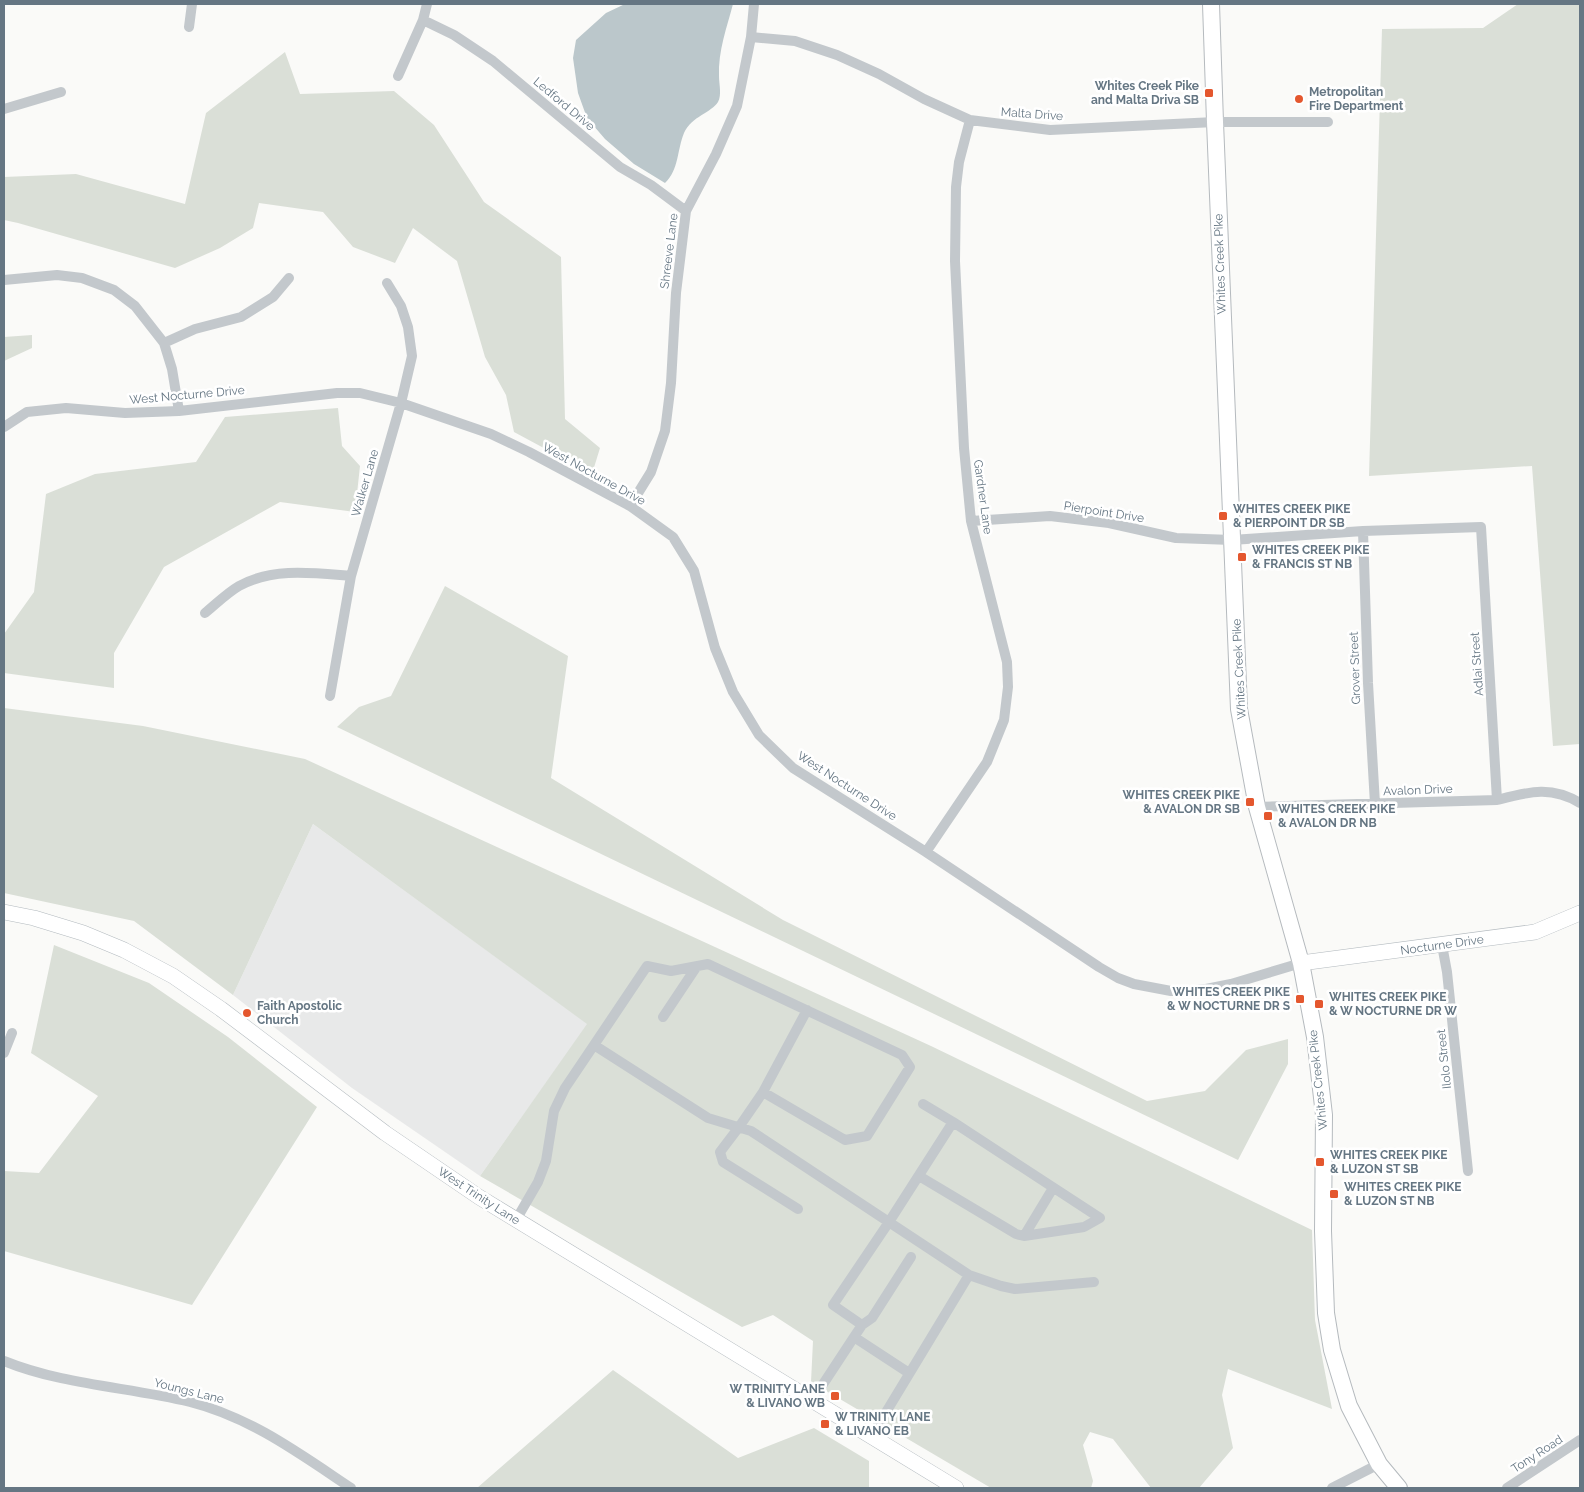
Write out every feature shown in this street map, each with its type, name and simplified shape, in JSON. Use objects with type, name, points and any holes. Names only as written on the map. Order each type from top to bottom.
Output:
[{"type":"main road","name":"Whites Creek Pike","points":[[1211,4],[1214,122],[1239,710],[1258,807],[1301,963],[1315,1038],[1324,1115],[1323,1231],[1326,1313],[1332,1350],[1349,1406],[1379,1464],[1399,1488]]},
{"type":"main road","name":"West Trinity Lane","points":[[4,912],[34,918],[83,933],[124,950],[173,976],[221,1009],[385,1133],[516,1220],[956,1488]]},
{"type":"main road","name":"Nocturne Drive","points":[[1301,963],[1535,932],[1580,913]]},
{"type":"street","points":[[189,27],[192,4]]},
{"type":"street","points":[[398,76],[423,20],[427,4]]},
{"type":"street","name":"Shreeve Lane","points":[[630,506],[651,472],[665,430],[671,383],[676,293],[686,211],[716,154],[734,113],[751,37],[754,4]]},
{"type":"street","name":"Ledford Drive","points":[[423,20],[454,34],[494,61],[620,167],[651,185],[686,211]]},
{"type":"street","name":"Malta Drive","points":[[751,37],[795,41],[837,55],[970,120],[1050,130],[1214,122],[1328,122]]},
{"type":"street","points":[[4,109],[61,92]]},
{"type":"street","name":"Gardner Lane","points":[[926,852],[987,762],[1004,720],[1008,687],[1007,662],[971,521],[964,448],[955,251],[956,187],[959,162],[970,120]]},
{"type":"street","points":[[4,280],[57,275],[82,278],[114,290],[135,306],[164,343],[172,369],[179,411]]},
{"type":"street","points":[[164,343],[195,329],[241,317],[273,296],[289,278]]},
{"type":"street","name":"Walker Lane","points":[[330,696],[351,576],[402,403],[412,356],[408,327],[401,306],[387,283]]},
{"type":"street","name":"West Nocturne Drive","points":[[4,427],[27,412],[66,408],[125,413],[179,411],[337,393],[360,393],[402,403],[491,434],[630,506],[673,537],[694,571],[715,648],[733,692],[759,735],[793,768],[926,852],[1064,945],[1118,978],[1134,984],[1171,990],[1206,989],[1231,984],[1301,963]]},
{"type":"street","name":"Pierpoint Drive","points":[[971,521],[1050,516],[1109,523],[1176,538],[1232,540],[1362,531],[1481,527]]},
{"type":"street","name":"Adlai Street","points":[[1481,527],[1498,800]]},
{"type":"street","name":"Grover Street","points":[[1362,531],[1368,683],[1376,804]]},
{"type":"street","points":[[205,613],[239,586],[265,576],[305,572],[351,576]]},
{"type":"street","name":"Avalon Drive","points":[[1258,807],[1498,800],[1534,791],[1564,794],[1579,802]]},
{"type":"street","name":"Ilolo Street","points":[[1442,945],[1447,972],[1468,1171]]},
{"type":"street","points":[[516,1220],[538,1182],[546,1160],[554,1112],[565,1088],[647,966],[671,971],[708,964],[902,1055],[910,1067],[867,1136],[855,1139],[845,1140],[763,1092]]},
{"type":"street","points":[[663,1017],[697,966]]},
{"type":"street","points":[[798,1209],[723,1162],[720,1152],[763,1092],[807,1010]]},
{"type":"street","points":[[4,1054],[12,1033]]},
{"type":"street","points":[[594,1045],[708,1118],[751,1131],[969,1275],[1015,1289],[1094,1282]]},
{"type":"street","points":[[919,1176],[1016,1234],[1024,1236],[1084,1227],[1100,1218],[923,1104]]},
{"type":"street","points":[[862,1325],[833,1305],[953,1122]]},
{"type":"street","points":[[1024,1236],[1054,1188]]},
{"type":"street","points":[[812,1401],[862,1325],[872,1318],[911,1258]]},
{"type":"street","points":[[870,1437],[969,1275]]},
{"type":"street","points":[[854,1337],[910,1373]]},
{"type":"street","name":"Youngs Lane","points":[[4,1361],[40,1374],[183,1400],[231,1415],[277,1439],[351,1488]]},
{"type":"street","name":"Tony Road","points":[[1507,1488],[1580,1440]]},
{"type":"street","points":[[1332,1488],[1379,1464]]},
{"type":"shaded area","points":[[625,4],[733,4],[720,57],[720,93],[718,102],[687,127],[673,172],[665,183],[634,164],[605,139],[587,118],[578,93],[573,58],[576,40],[606,13]]},
{"type":"shaded area","points":[[1518,4],[1580,4],[1580,744],[1553,746],[1532,466],[1369,476],[1382,29],[1483,28]]},
{"type":"shaded area","points":[[285,52],[300,94],[394,91],[434,125],[484,202],[561,257],[565,419],[600,448],[592,474],[514,432],[506,395],[485,357],[457,261],[413,228],[395,263],[353,247],[323,212],[259,203],[253,228],[220,248],[175,268],[4,220],[4,177],[76,174],[185,204],[206,113]]},
{"type":"shaded area","points":[[32,335],[32,348],[4,361],[4,337]]},
{"type":"shaded area","points":[[338,408],[342,446],[360,466],[355,512],[280,502],[164,567],[114,653],[114,688],[4,673],[4,634],[34,592],[46,494],[95,474],[196,462],[225,417]]},
{"type":"shaded area","points":[[445,586],[568,656],[551,778],[783,920],[1147,1101],[1205,1091],[1246,1050],[1288,1039],[1288,1064],[1238,1160],[337,727],[359,707],[391,696]]},
{"type":"shaded area","points":[[4,708],[143,726],[305,759],[931,1046],[1312,1230],[1315,1320],[1332,1409],[1228,1369],[1222,1395],[1233,1448],[1199,1488],[1151,1488],[1113,1439],[1090,1432],[1083,1445],[1093,1481],[1091,1488],[991,1488],[811,1382],[813,1341],[773,1315],[742,1327],[480,1176],[587,1024],[313,824],[233,995],[134,921],[4,893]]},
{"type":"shaded area","points":[[313,824],[588,1024],[480,1176],[352,1088],[233,995]]},
{"type":"shaded area","points":[[54,945],[149,983],[228,1037],[317,1107],[192,1305],[4,1251],[4,1171],[39,1173],[98,1096],[31,1053]]},
{"type":"shaded area","points":[[613,1370],[738,1458],[814,1428],[869,1461],[869,1488],[477,1488]]},
{"type":"place","name":"Whites Creek Pike and Malta Driva SB","points":[[1209,93]]},
{"type":"place","name":"Metropolitan Fire Department","points":[[1299,99]]},
{"type":"place","name":"WHITES CREEK PIKE & PIERPOINT DR SB","points":[[1223,516]]},
{"type":"place","name":"WHITES CREEK PIKE & FRANCIS ST NB","points":[[1242,557]]},
{"type":"place","name":"WHITES CREEK PIKE & AVALON DR SB","points":[[1250,802]]},
{"type":"place","name":"WHITES CREEK PIKE & AVALON DR NB","points":[[1268,816]]},
{"type":"place","name":"WHITES CREEK PIKE & W NOCTURNE DR S","points":[[1300,999]]},
{"type":"place","name":"WHITES CREEK PIKE & W NOCTURNE DR W","points":[[1319,1004]]},
{"type":"place","name":"Faith Apostolic Church","points":[[247,1013]]},
{"type":"place","name":"WHITES CREEK PIKE & LUZON ST SB","points":[[1320,1162]]},
{"type":"place","name":"WHITES CREEK PIKE & LUZON ST NB","points":[[1334,1194]]},
{"type":"place","name":"W TRINITY LANE & LIVANO WB","points":[[835,1396]]},
{"type":"place","name":"W TRINITY LANE & LIVANO EB","points":[[825,1424]]}]
